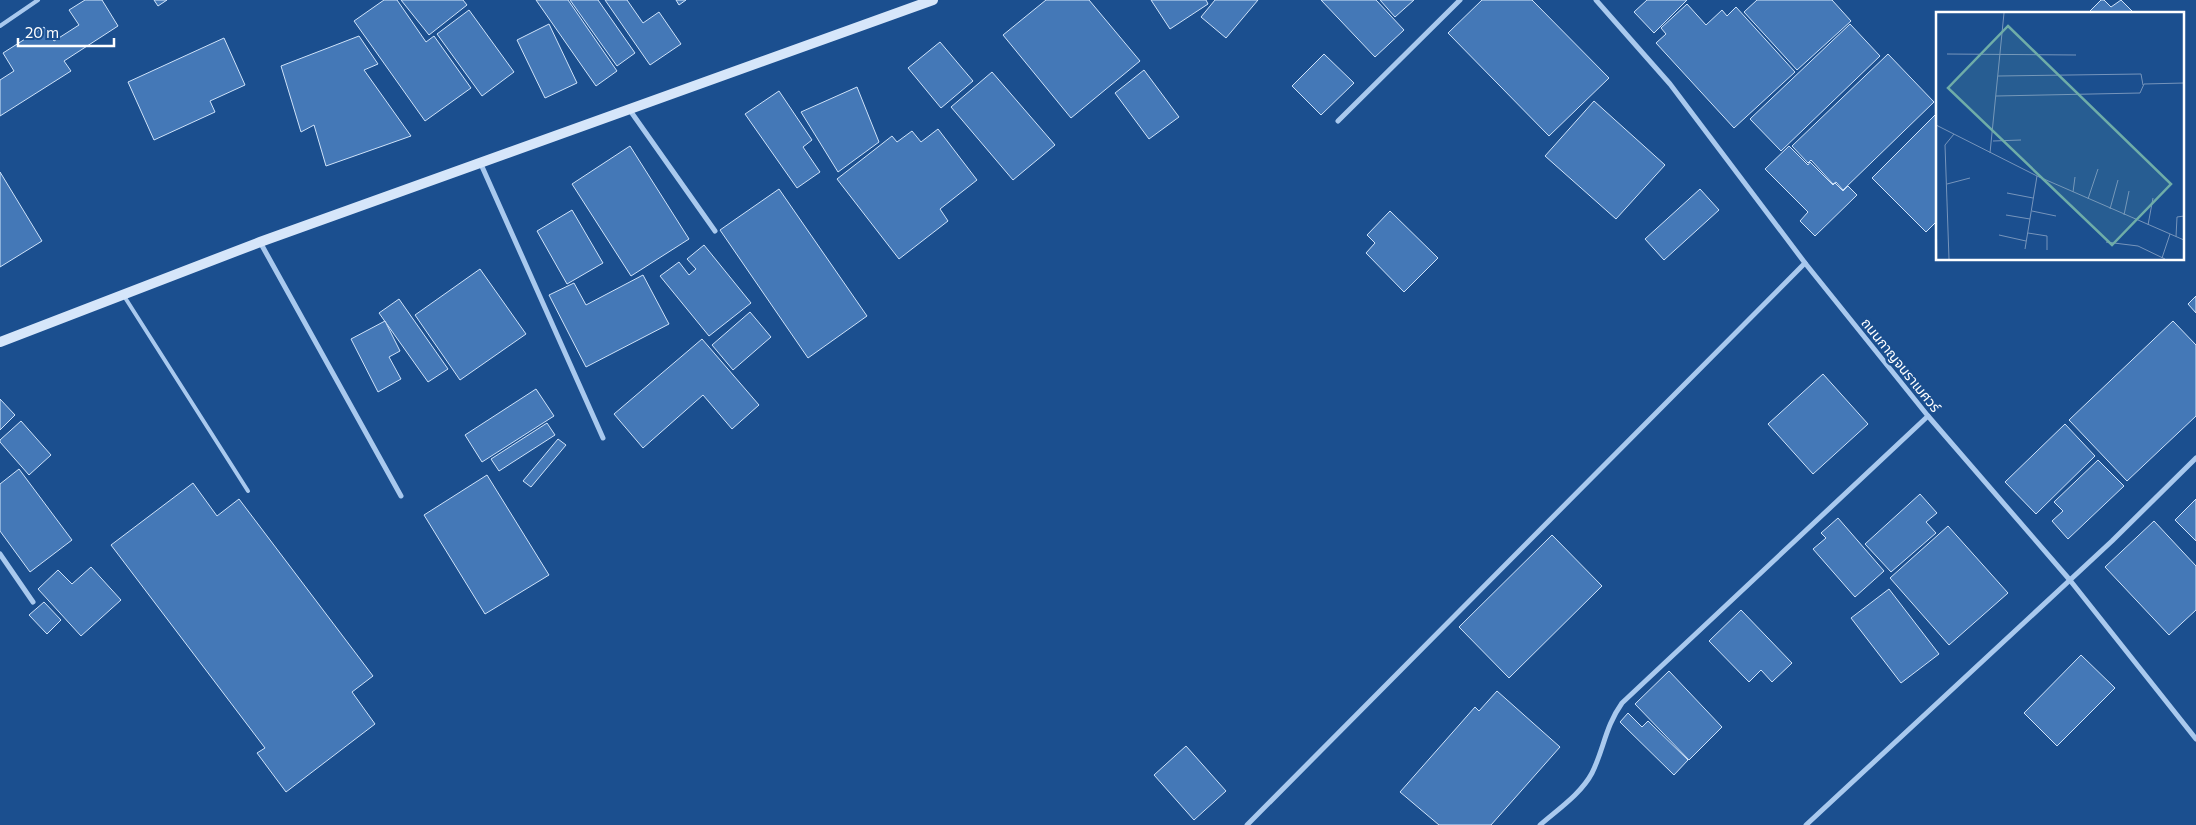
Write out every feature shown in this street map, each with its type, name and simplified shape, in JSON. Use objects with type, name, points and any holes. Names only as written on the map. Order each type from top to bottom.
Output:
[{"type":"street","points":[[0,342],[260,242],[933,0]]},
{"type":"street","points":[[1338,121],[1460,0]]},
{"type":"street","name":"ถนนกาญจนราเมศวร์","points":[[1596,0],[1670,84],[1805,262],[1928,416],[2069,579],[2196,738]]},
{"type":"street","points":[[629,109],[715,231]]},
{"type":"street","points":[[480,162],[603,438]]},
{"type":"street","points":[[260,242],[401,496]]},
{"type":"street","points":[[1246,825],[1805,262]]},
{"type":"street","points":[[1540,825],[1578,791],[1590,775],[1608,725],[1622,703],[1928,416]]},
{"type":"street","points":[[1806,825],[2112,540],[2196,458]]},
{"type":"street","points":[[0,554],[33,602]]},
{"type":"lane","points":[[0,26],[38,0]]},
{"type":"lane","points":[[123,294],[248,491]]},
{"type":"building","points":[[85,0],[102,0],[118,26],[64,61],[71,71],[0,116],[0,80],[14,71],[3,53],[44,27],[54,41],[79,25],[69,10]]},
{"type":"building","points":[[154,0],[167,0],[158,6]]},
{"type":"building","points":[[384,0],[397,0],[426,42],[434,36],[471,88],[425,121],[354,21]]},
{"type":"building","points":[[401,0],[463,0],[467,5],[429,35]]},
{"type":"building","points":[[536,0],[568,0],[617,71],[596,86]]},
{"type":"building","points":[[570,0],[598,0],[635,53],[617,66]]},
{"type":"building","points":[[605,0],[627,0],[643,23],[659,12],[681,44],[650,65]]},
{"type":"building","points":[[676,0],[686,0],[679,5]]},
{"type":"building","points":[[1046,0],[1089,0],[1140,61],[1071,118],[1003,35]]},
{"type":"building","points":[[1151,0],[1206,0],[1208,4],[1170,29]]},
{"type":"building","points":[[1215,0],[1258,0],[1226,38],[1201,17]]},
{"type":"building","points":[[1321,0],[1376,0],[1404,30],[1375,57]]},
{"type":"building","points":[[1380,0],[1414,0],[1395,17]]},
{"type":"building","points":[[1482,0],[1532,0],[1609,78],[1549,136],[1448,33]]},
{"type":"building","points":[[1647,0],[1687,0],[1654,33],[1634,12]]},
{"type":"building","points":[[1757,0],[1832,0],[1851,21],[1797,70],[1744,12]]},
{"type":"building","points":[[2101,0],[2104,0],[2111,7],[2121,0],[2133,12],[2089,12]]},
{"type":"building","points":[[1687,4],[1706,25],[1722,10],[1727,16],[1736,7],[1795,72],[1734,128],[1656,43],[1666,34],[1661,28]]},
{"type":"building","points":[[469,10],[514,72],[482,96],[437,34]]},
{"type":"building","points":[[549,24],[577,83],[545,98],[517,40]]},
{"type":"building","points":[[1850,24],[1880,56],[1781,151],[1750,119]]},
{"type":"building","points":[[359,36],[378,64],[364,70],[411,136],[326,166],[314,125],[301,132],[281,66]]},
{"type":"building","points":[[224,38],[245,85],[210,101],[215,112],[154,140],[128,82]]},
{"type":"building","points":[[940,42],[973,81],[941,108],[908,68]]},
{"type":"building","points":[[1324,54],[1354,83],[1321,115],[1292,86]]},
{"type":"building","points":[[1888,54],[1934,102],[1843,190],[1836,182],[1833,184],[1811,160],[1808,163],[1792,146]]},
{"type":"building","points":[[1144,70],[1179,117],[1149,139],[1115,93]]},
{"type":"building","points":[[992,72],[1055,145],[1013,180],[951,107]]},
{"type":"building","points":[[857,87],[879,142],[838,172],[801,112]]},
{"type":"building","points":[[779,91],[812,140],[803,147],[820,172],[797,188],[745,114]]},
{"type":"building","points":[[1594,101],[1665,165],[1616,219],[1545,156]]},
{"type":"building","points":[[1936,114],[1936,222],[1926,232],[1872,178]]},
{"type":"building","points":[[938,129],[977,180],[940,209],[948,221],[899,259],[837,179],[892,136],[897,142],[912,131],[921,142]]},
{"type":"building","points":[[630,146],[689,239],[631,276],[572,184]]},
{"type":"building","points":[[1789,146],[1808,165],[1810,162],[1833,185],[1835,183],[1843,191],[1848,186],[1857,195],[1815,236],[1800,221],[1808,212],[1765,169]]},
{"type":"building","points":[[0,172],[42,241],[0,267]]},
{"type":"building","points":[[779,189],[867,316],[808,358],[720,230]]},
{"type":"building","points":[[1700,189],[1719,210],[1664,260],[1645,239]]},
{"type":"building","points":[[572,210],[603,263],[567,284],[537,231]]},
{"type":"building","points":[[1390,211],[1438,258],[1404,292],[1366,253],[1375,243],[1367,235]]},
{"type":"building","points":[[704,245],[751,303],[709,336],[660,276],[679,262],[689,275],[696,269],[687,259]]},
{"type":"building","points":[[480,269],[526,334],[460,380],[415,315]]},
{"type":"building","points":[[643,275],[669,324],[586,367],[549,295],[574,283],[586,305]]},
{"type":"building","points":[[2196,296],[2196,313],[2188,304]]},
{"type":"building","points":[[399,299],[448,369],[428,382],[379,313]]},
{"type":"building","points":[[750,312],[771,337],[733,370],[712,345]]},
{"type":"building","points":[[385,321],[400,351],[389,357],[401,379],[378,392],[351,339]]},
{"type":"building","points":[[2173,321],[2196,345],[2196,416],[2127,481],[2069,420]]},
{"type":"building","points":[[702,339],[759,405],[732,429],[703,395],[643,448],[614,414]]},
{"type":"building","points":[[1823,374],[1868,424],[1813,474],[1768,424]]},
{"type":"building","points":[[536,389],[554,416],[482,462],[465,435]]},
{"type":"building","points":[[0,399],[15,415],[0,430]]},
{"type":"building","points":[[21,421],[51,455],[29,475],[0,442]]},
{"type":"building","points":[[547,423],[555,435],[499,471],[491,459]]},
{"type":"building","points":[[2065,424],[2095,456],[2036,514],[2005,482]]},
{"type":"building","points":[[558,439],[566,445],[531,487],[523,481]]},
{"type":"building","points":[[2098,460],[2124,486],[2068,539],[2052,521],[2063,511],[2054,502]]},
{"type":"building","points":[[19,469],[72,540],[30,572],[0,531],[0,484]]},
{"type":"building","points":[[487,475],[549,575],[485,614],[424,515]]},
{"type":"building","points":[[193,483],[217,516],[239,499],[373,676],[352,692],[375,724],[286,792],[257,753],[265,748],[111,545]]},
{"type":"building","points":[[1920,494],[1937,513],[1926,522],[1936,533],[1891,572],[1865,544]]},
{"type":"building","points":[[2196,499],[2196,541],[2175,520]]},
{"type":"building","points":[[1838,518],[1884,571],[1855,597],[1813,549],[1826,538],[1821,533]]},
{"type":"building","points":[[2154,521],[2196,566],[2196,610],[2169,635],[2105,567]]},
{"type":"building","points":[[1948,526],[2008,593],[1949,645],[1890,578]]},
{"type":"building","points":[[1552,535],[1602,586],[1509,678],[1459,627]]},
{"type":"building","points":[[91,567],[121,600],[81,636],[38,589],[58,570],[72,584]]},
{"type":"building","points":[[1889,589],[1939,654],[1901,683],[1851,618]]},
{"type":"building","points":[[44,602],[61,620],[47,634],[29,615]]},
{"type":"building","points":[[1741,610],[1792,663],[1772,682],[1761,670],[1749,682],[1709,641]]},
{"type":"building","points":[[2081,655],[2115,688],[2057,746],[2024,713]]},
{"type":"building","points":[[1669,671],[1722,727],[1689,760],[1635,704]]},
{"type":"building","points":[[1497,691],[1560,747],[1491,825],[1439,825],[1400,792],[1475,707],[1479,711]]},
{"type":"building","points":[[1628,713],[1642,727],[1648,721],[1688,760],[1674,775],[1620,722]]},
{"type":"building","points":[[1186,746],[1226,791],[1194,820],[1154,775]]}]
